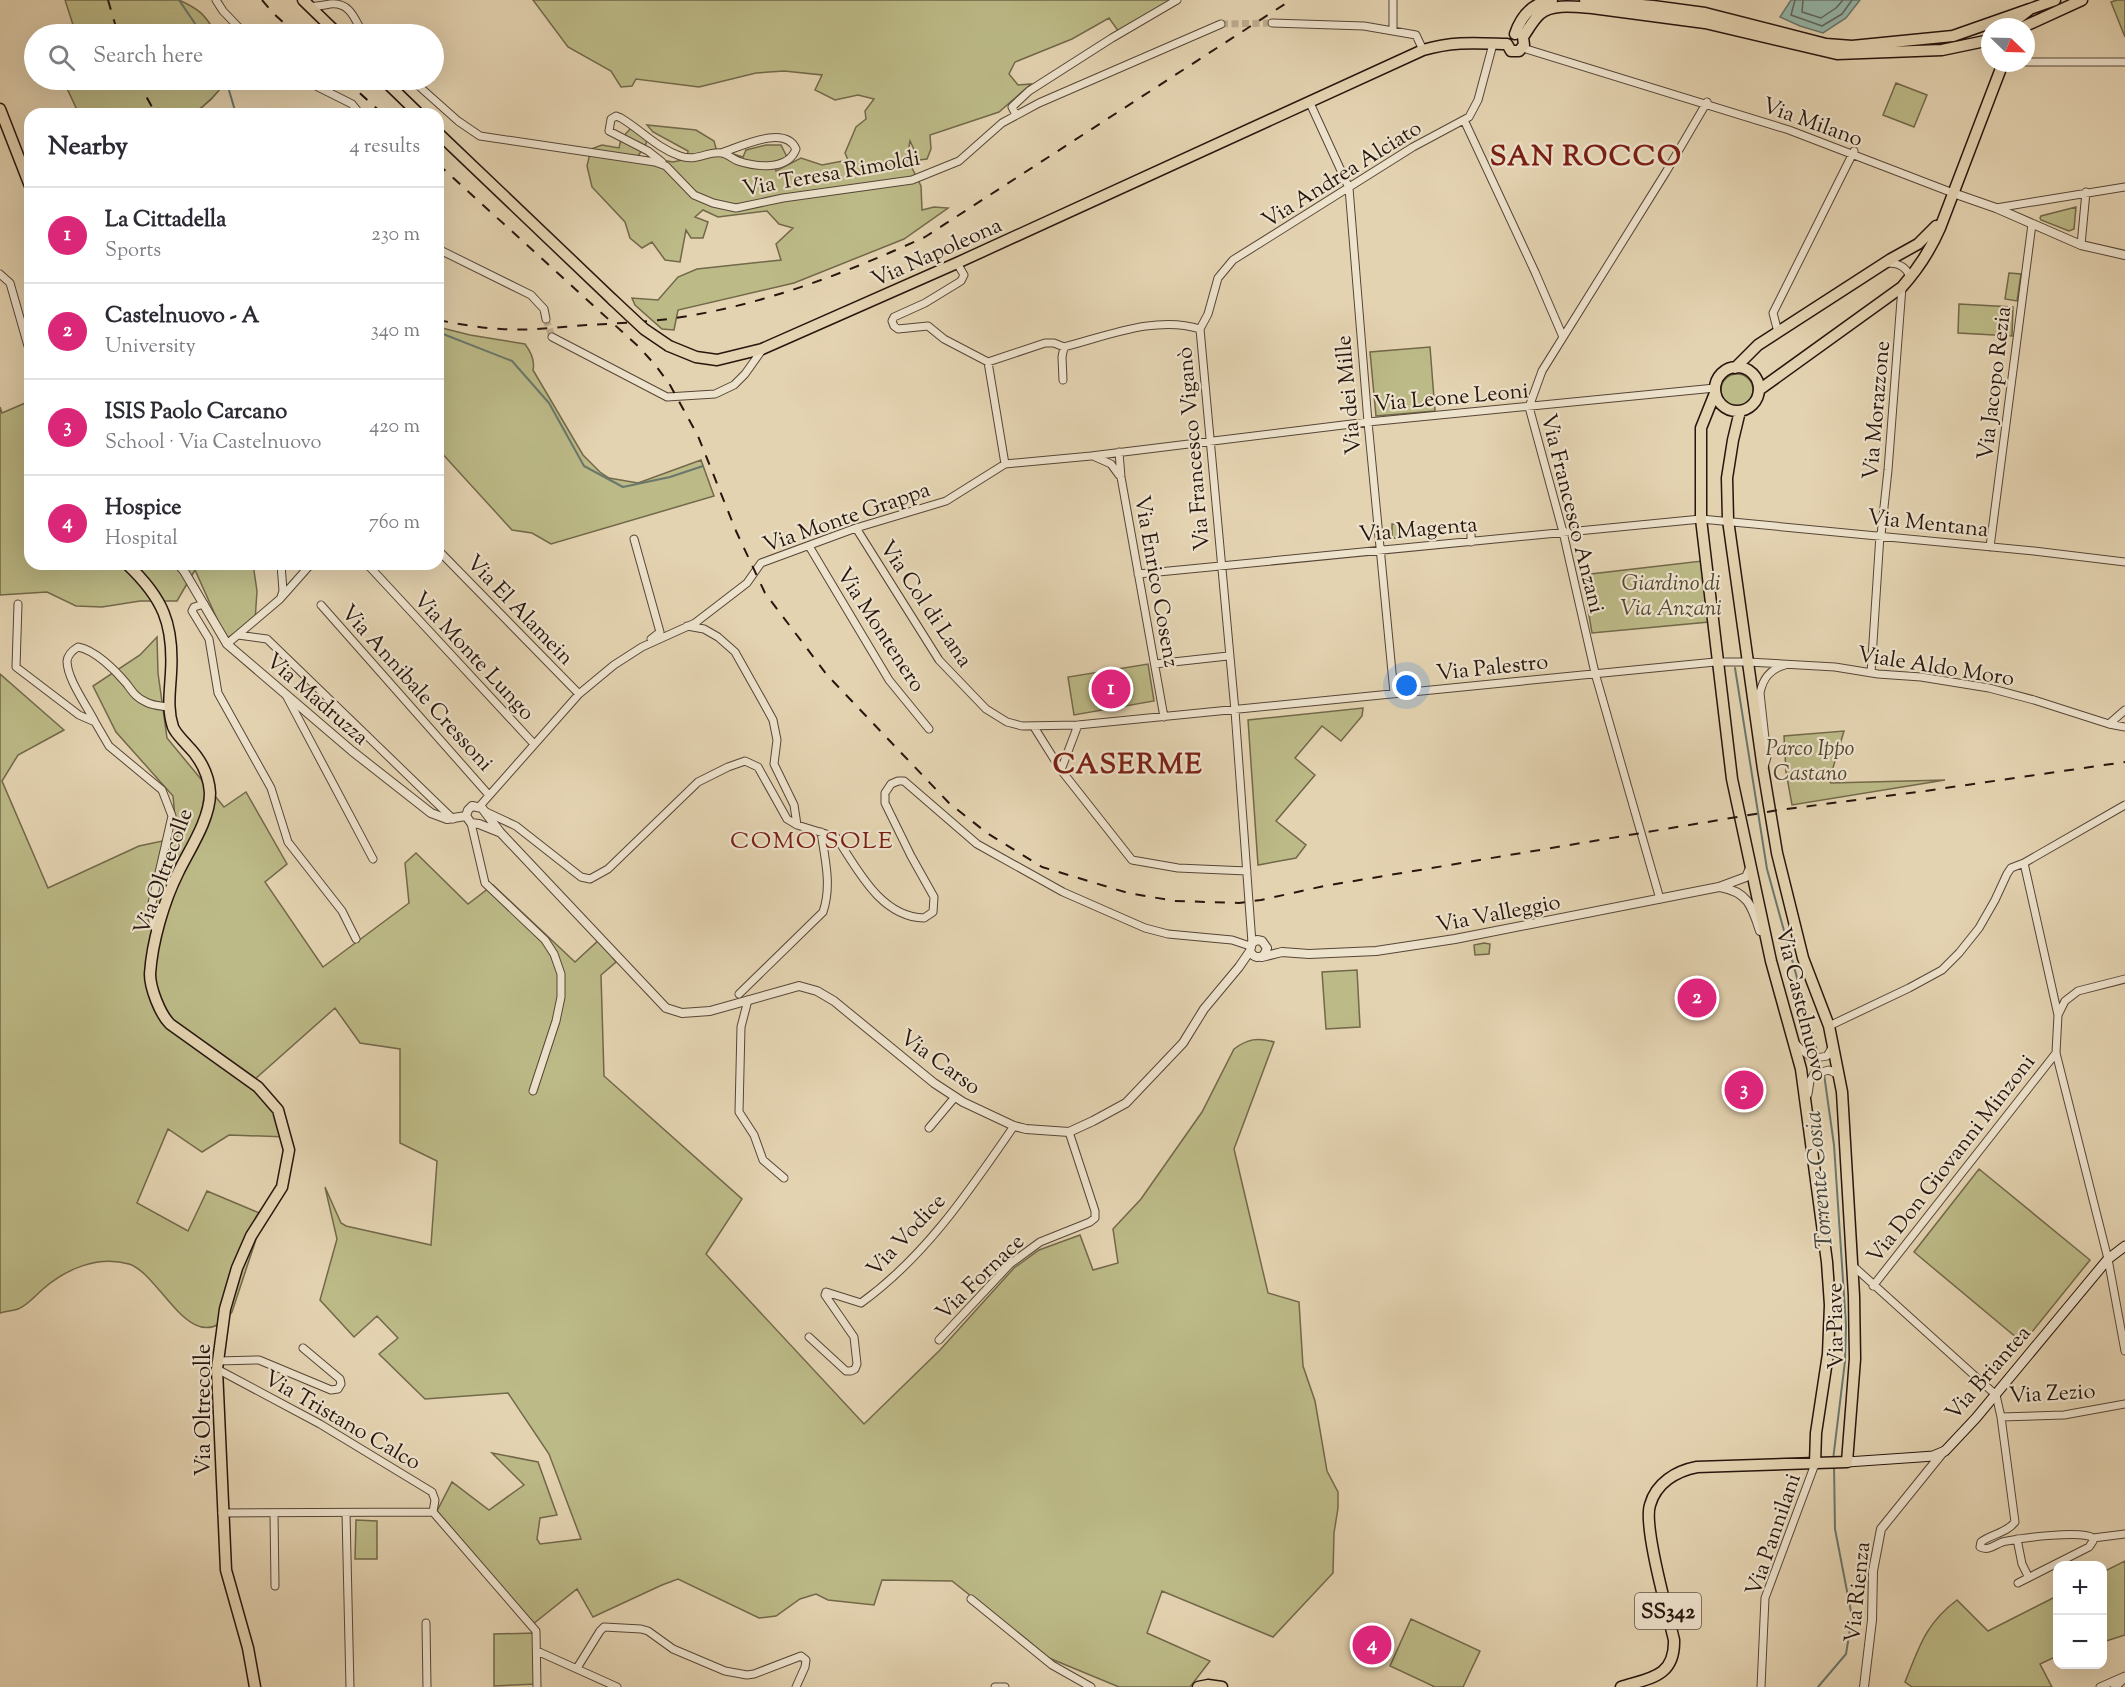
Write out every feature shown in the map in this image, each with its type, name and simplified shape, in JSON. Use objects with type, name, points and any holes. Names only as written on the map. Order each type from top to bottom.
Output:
[{"type":"main road","points":[[1585,0],[1705,13],[1837,46],[1939,38],[1976,28],[2055,0]]},
{"type":"main road","points":[[2035,22],[2082,0]]},
{"type":"main road","points":[[1521,42],[1526,13],[1546,1]]},
{"type":"main road","points":[[306,3],[328,24]]},
{"type":"main road","points":[[1521,42],[1536,18],[1544,11],[1575,7],[1705,22],[1837,54],[1942,50],[1981,42]]},
{"type":"main road","points":[[2018,18],[2030,9]]},
{"type":"main road","points":[[1976,28],[1981,30]]},
{"type":"main road","points":[[1506,44],[1509,37],[1521,42]]},
{"type":"main road","name":"Via Napoleona","points":[[444,139],[644,329],[669,346],[696,357],[717,360],[762,350],[957,264],[1423,50],[1468,42],[1506,44],[1514,52],[1521,42]]},
{"type":"main road","points":[[1759,390],[1902,287],[1910,277],[1931,248],[2000,72]]},
{"type":"main road","points":[[394,90],[413,108]]},
{"type":"main road","points":[[0,110],[5,133],[24,173]]},
{"type":"main road","points":[[1735,368],[1749,371],[1758,383],[1759,390],[1751,406],[1740,411],[1727,409],[1721,405],[1715,390],[1721,374],[1735,368],[1758,345],[1918,244],[1944,217]]},
{"type":"main road","name":"Via Castelnuovo","points":[[1715,390],[1701,428],[1701,519],[1721,662],[1733,784],[1771,961],[1794,1042],[1807,1102],[1830,1305],[1828,1354],[1816,1433],[1820,1464]]},
{"type":"main road","name":"Via Piave","points":[[1740,411],[1727,478],[1728,520],[1744,662],[1777,853],[1803,958],[1832,1025],[1834,1073],[1842,1092],[1856,1359],[1844,1462]]},
{"type":"main road","name":"Via Oltrecolle","points":[[134,570],[149,585],[168,620],[172,655],[169,707],[175,731],[194,752],[205,769],[210,794],[203,825],[176,877],[156,933],[150,976],[161,1015],[170,1024],[258,1087],[278,1110],[289,1150],[282,1186],[251,1236],[237,1268],[225,1309],[218,1365],[226,1570],[248,1648],[253,1684]]},
{"type":"main road","name":"Via Briantea","points":[[1844,1462],[1933,1456],[1945,1451],[1996,1395],[2108,1259],[2125,1246]]},
{"type":"main road","points":[[1820,1464],[1844,1462]]},
{"type":"main road","name":"SS342","points":[[1621,1687],[1658,1676],[1667,1668],[1673,1656],[1674,1640],[1650,1533],[1648,1514],[1650,1504],[1662,1484],[1683,1469],[1697,1467],[1820,1464]]},
{"type":"main road","points":[[1198,1687],[1208,1685],[1222,1687]]},
{"type":"street","points":[[216,0],[235,24]]},
{"type":"street","points":[[1016,115],[1012,106],[1029,92],[1112,38],[1177,0]]},
{"type":"street","points":[[1393,0],[1393,31]]},
{"type":"street","points":[[306,3],[343,6],[354,14],[358,24]]},
{"type":"street","points":[[1272,23],[1364,26],[1416,35],[1423,50]]},
{"type":"street","name":"Via Teresa Rimoldi","points":[[721,153],[693,159],[681,157],[664,150],[621,118],[616,116],[611,119],[609,131],[648,151],[694,195],[713,204],[736,208],[783,198],[912,180],[959,161],[1002,123],[1016,115],[1221,24]]},
{"type":"street","name":"Via Milano","points":[[1521,42],[1789,129],[1996,208],[2081,245],[2125,255]]},
{"type":"street","points":[[1493,44],[1476,107],[1464,120],[1563,337]]},
{"type":"street","points":[[2035,62],[2125,62]]},
{"type":"street","points":[[324,90],[352,104],[355,108]]},
{"type":"street","points":[[423,90],[444,108]]},
{"type":"street","name":"Via dei Mille","points":[[1309,101],[1349,188],[1368,422],[1394,693]]},
{"type":"street","name":"Via Francesco Anzani","points":[[1660,899],[1595,673],[1563,532],[1529,407],[1542,371],[1707,103]]},
{"type":"street","points":[[444,108],[466,128],[480,136],[645,160],[666,166]]},
{"type":"street","name":"Via Andrea Alciato","points":[[1200,329],[1208,314],[1218,278],[1227,265],[1413,147],[1464,120]]},
{"type":"street","points":[[771,138],[788,139],[796,148],[789,159],[764,166],[744,163],[721,153],[771,138]]},
{"type":"street","points":[[1778,332],[1773,313],[1853,153]]},
{"type":"street","points":[[1996,208],[2125,187]]},
{"type":"street","points":[[2081,245],[2086,192]]},
{"type":"street","name":"Via Jacopo Rezia","points":[[1990,547],[2032,224]]},
{"type":"street","points":[[444,252],[531,295],[544,309],[546,319]]},
{"type":"street","points":[[1885,263],[1901,265],[1910,277]]},
{"type":"street","points":[[957,264],[964,275],[961,281],[925,303],[896,315],[892,321],[894,326],[898,329],[927,326],[944,339],[988,362],[1045,343],[1054,343],[1064,347],[1160,324],[1183,324],[1200,329]]},
{"type":"street","points":[[0,274],[10,283],[24,332]]},
{"type":"street","name":"Via Morazzone","points":[[1871,673],[1880,535],[1888,470],[1902,287]]},
{"type":"street","name":"Via Francesco Viganò","points":[[1200,329],[1234,711],[1249,924],[1256,948]]},
{"type":"street","points":[[552,337],[668,397],[715,394],[734,385],[762,350]]},
{"type":"street","points":[[1063,380],[1064,347]]},
{"type":"street","points":[[988,362],[1005,464]]},
{"type":"street","name":"Via Leone Leoni","points":[[1005,464],[1090,456],[1368,422],[1609,397],[1715,390]]},
{"type":"street","name":"Via Enrico Cosenz","points":[[1119,452],[1121,477],[1164,717]]},
{"type":"street","points":[[1090,456],[1111,464],[1121,477]]},
{"type":"street","name":"Via Monte Grappa","points":[[482,810],[488,794],[579,694],[614,665],[642,647],[695,623],[747,583],[761,563],[856,528],[946,501],[1005,464]]},
{"type":"street","points":[[1701,519],[1728,520]]},
{"type":"street","name":"Via Magenta","points":[[1138,574],[1701,519]]},
{"type":"street","name":"Via Mentana","points":[[1728,520],[2125,562]]},
{"type":"street","name":"Via Col di Lana","points":[[856,528],[939,660],[952,676],[994,716],[1006,722],[1034,727],[1164,717]]},
{"type":"street","points":[[1471,542],[1472,530]]},
{"type":"street","points":[[634,539],[660,632],[642,647]]},
{"type":"street","name":"Via Montenero","points":[[809,546],[889,680],[929,729]]},
{"type":"street","name":"Via El Alamein","points":[[444,556],[579,694]]},
{"type":"street","name":"Via Madruzza","points":[[183,570],[227,644],[352,751],[431,813],[442,818],[453,819]]},
{"type":"street","points":[[280,599],[283,591],[281,570]]},
{"type":"street","points":[[227,644],[280,599],[306,570]]},
{"type":"street","name":"Via Monte Lungo","points":[[373,570],[534,744]]},
{"type":"street","points":[[18,604],[16,667],[79,715],[95,722]]},
{"type":"street","points":[[204,604],[194,607],[192,611],[208,639],[218,693],[271,788],[288,842],[342,911],[356,939]]},
{"type":"street","name":"Via Annibale Cressoni","points":[[321,605],[488,794]]},
{"type":"street","points":[[687,626],[704,629],[718,637],[735,652],[762,700],[773,720],[777,740],[774,764],[794,806],[797,825]]},
{"type":"street","points":[[238,635],[267,639],[453,819],[483,822],[482,810]]},
{"type":"street","points":[[156,933],[150,912],[172,816],[162,790],[109,746],[72,680],[67,660],[71,652],[78,646],[87,648],[98,655],[125,682],[135,696],[144,702],[169,707]]},
{"type":"street","points":[[1155,664],[1228,656]]},
{"type":"street","name":"Viale Aldo Moro","points":[[1721,662],[1790,663],[1871,673],[1921,676],[1989,688],[2125,727]]},
{"type":"street","name":"Via Palestro","points":[[1164,717],[1721,662]]},
{"type":"street","points":[[1763,769],[1767,757],[1760,693],[1770,672],[1790,663]]},
{"type":"street","points":[[284,692],[374,859]]},
{"type":"street","points":[[2109,724],[2125,710]]},
{"type":"street","points":[[1061,770],[1078,725]]},
{"type":"street","points":[[1034,727],[1061,770],[1132,860],[1178,868],[1247,871]]},
{"type":"street","points":[[533,1091],[556,1021],[561,997],[561,974],[554,954],[545,940],[485,883],[470,808],[482,810],[516,826],[574,872],[590,879],[608,869],[698,782],[745,761],[758,767],[787,819],[797,825],[836,837],[882,902],[917,918],[928,917],[935,906],[934,897],[885,803],[885,793],[891,784],[904,781],[977,844],[1072,897],[1145,928],[1168,934],[1232,940],[1256,948]]},
{"type":"street","points":[[1832,1025],[1942,970],[1979,928],[2011,868],[2024,863],[2125,805]]},
{"type":"street","name":"Via Carso","points":[[482,810],[666,1008],[681,1013],[710,1011],[799,986],[817,991],[834,1000],[934,1083],[955,1097],[1014,1126],[1069,1132],[1093,1122],[1126,1103],[1183,1043],[1204,1009],[1256,948]]},
{"type":"street","name":"Via Carso","points":[[472,821],[500,832]]},
{"type":"street","points":[[739,994],[823,912],[827,900],[828,876],[821,832]]},
{"type":"street","points":[[2024,863],[2058,1015],[2056,1053],[2108,1259],[2125,1351]]},
{"type":"street","name":"Via Valleggio","points":[[1256,948],[1309,954],[1376,951],[1489,934],[1719,887],[1746,877],[1750,868]]},
{"type":"street","points":[[1719,887],[1735,891],[1746,898],[1771,961]]},
{"type":"street","name":"Via Valleggio","points":[[1256,948],[1282,952]]},
{"type":"street","points":[[2058,1015],[2065,1001],[2078,991],[2125,979]]},
{"type":"street","points":[[748,1000],[741,1027],[739,1112],[754,1135],[763,1160],[784,1178]]},
{"type":"street","points":[[1794,1042],[1809,1057],[1817,1058],[1827,1056],[1833,1046]]},
{"type":"street","name":"Via Don Giovanni Minzoni","points":[[1854,1300],[1860,1288],[1868,1284],[1873,1286],[2056,1053]]},
{"type":"street","points":[[1807,1102],[1809,1085],[1814,1074],[1821,1071],[1834,1073]]},
{"type":"street","points":[[928,1128],[955,1097]]},
{"type":"street","name":"Via Vodice","points":[[809,1338],[846,1371],[855,1369],[857,1364],[854,1337],[825,1295],[826,1292],[861,1303],[909,1263],[944,1225],[1014,1126]]},
{"type":"street","name":"Via Fornace","points":[[939,1340],[1010,1264],[1040,1242],[1095,1218],[1095,1211],[1069,1132]]},
{"type":"street","points":[[1852,1265],[1996,1395]]},
{"type":"street","points":[[218,1365],[259,1360],[331,1389],[338,1389],[341,1384],[340,1379],[303,1348]]},
{"type":"street","name":"Via Tristano Calco","points":[[218,1365],[432,1492],[435,1500],[433,1512]]},
{"type":"street","name":"Via Zezio","points":[[1996,1395],[2001,1417],[2064,1415],[2125,1404]]},
{"type":"street","points":[[2001,1417],[2015,1522],[2009,1529],[1985,1538],[1979,1545],[1986,1549],[2003,1541],[2017,1539],[2088,1534],[2093,1538],[2125,1534]]},
{"type":"street","name":"Via Rienza","points":[[1864,1687],[1872,1620],[1873,1571],[1881,1529],[1945,1451]]},
{"type":"street","name":"Via Pannilani","points":[[1761,1687],[1765,1598],[1820,1464]]},
{"type":"street","points":[[222,1513],[433,1512],[536,1631],[537,1687]]},
{"type":"street","points":[[274,1513],[275,1586]]},
{"type":"street","points":[[346,1513],[350,1687]]},
{"type":"street","points":[[2018,1582],[2089,1547],[2093,1538]]},
{"type":"street","points":[[2017,1539],[2022,1564],[2028,1576]]},
{"type":"street","points":[[971,1599],[1052,1665],[1091,1687]]},
{"type":"street","points":[[426,1623],[427,1687]]},
{"type":"street","points":[[577,1668],[600,1631],[604,1627],[615,1626],[648,1631],[673,1649],[725,1671],[754,1674],[801,1656],[806,1660],[805,1668],[796,1687]]},
{"type":"street","points":[[537,1651],[617,1687]]},
{"type":"street","points":[[2100,1687],[2125,1676]]},
{"type":"street","points":[[2115,1687],[2125,1676]]},
{"type":"street","points":[[995,1687],[1005,1687]]},
{"type":"green space","points":[[65,0],[179,0],[201,13],[209,24],[73,24]]},
{"type":"green space","points":[[533,0],[1168,0],[1169,2],[1119,32],[1109,18],[1072,39],[1015,62],[1009,74],[1018,85],[1031,84],[999,112],[930,135],[931,149],[927,159],[919,160],[910,141],[907,158],[921,186],[922,210],[934,207],[948,208],[904,239],[794,283],[678,310],[674,330],[662,329],[635,305],[632,298],[658,300],[678,277],[697,269],[781,260],[776,244],[793,228],[779,224],[767,211],[718,217],[703,210],[695,217],[708,222],[703,238],[691,238],[686,230],[680,262],[665,260],[652,242],[642,248],[630,238],[625,222],[592,187],[587,166],[591,149],[602,145],[619,148],[621,139],[630,129],[641,132],[647,139],[638,156],[673,162],[687,159],[688,151],[653,132],[647,125],[696,130],[714,141],[718,156],[730,153],[743,157],[746,150],[766,145],[781,145],[787,157],[773,162],[776,171],[801,158],[822,165],[848,160],[845,153],[856,127],[866,119],[865,111],[874,99],[858,95],[835,100],[815,90],[822,75],[784,71],[756,73],[699,87],[636,79],[632,86],[621,87],[611,71],[568,47]]},
{"type":"green space","points":[[2125,0],[2125,37],[2111,2]]},
{"type":"green space","points":[[1896,83],[1927,95],[1914,127],[1883,115]]},
{"type":"green space","points":[[68,90],[219,90],[201,108],[76,108]]},
{"type":"green space","points":[[2076,207],[2074,229],[2069,231],[2040,218],[2041,216]]},
{"type":"green space","points":[[2009,273],[2021,274],[2017,301],[2005,299]]},
{"type":"green space","points":[[1959,304],[2013,307],[2012,336],[1958,333]]},
{"type":"green space","points":[[444,328],[525,344],[532,357],[533,370],[583,455],[609,478],[638,483],[701,460],[714,496],[551,544],[532,533],[512,530],[444,456]]},
{"type":"green space","points":[[1430,347],[1435,411],[1376,416],[1370,352]]},
{"type":"green space","points":[[1737,374],[1749,378],[1753,390],[1749,402],[1737,406],[1725,402],[1721,390],[1725,378]]},
{"type":"green space","points":[[24,404],[24,570],[195,570],[177,601],[140,601],[102,607],[76,606],[47,592],[0,595],[0,407],[2,413]]},
{"type":"green space","points":[[1392,524],[1399,525],[1405,530],[1405,538],[1392,538]]},
{"type":"green space","name":"Giardino di Via Anzani","points":[[1702,561],[1709,622],[1592,633],[1582,575]]},
{"type":"green space","points":[[195,570],[254,570],[257,591],[255,621],[226,639]]},
{"type":"green space","points":[[157,637],[158,673],[167,738],[224,807],[246,792],[287,864],[265,882],[323,967],[409,903],[405,863],[416,853],[468,904],[493,885],[575,962],[600,939],[616,962],[601,975],[604,1076],[742,1199],[706,1254],[864,1424],[940,1350],[1014,1268],[1039,1250],[1080,1235],[1093,1270],[1118,1263],[1113,1229],[1141,1199],[1202,1112],[1234,1049],[1253,1040],[1274,1042],[1234,1149],[1268,1293],[1299,1302],[1303,1366],[1315,1401],[1327,1471],[1338,1492],[1333,1573],[1273,1637],[1162,1591],[1147,1633],[1210,1661],[1190,1687],[1119,1687],[1049,1658],[952,1581],[882,1580],[874,1605],[828,1600],[816,1594],[800,1599],[776,1616],[759,1618],[678,1579],[593,1617],[577,1589],[533,1624],[437,1511],[452,1482],[489,1510],[524,1485],[492,1453],[538,1462],[557,1515],[540,1518],[537,1539],[540,1544],[581,1539],[549,1454],[508,1393],[425,1399],[379,1354],[398,1338],[377,1316],[354,1337],[320,1300],[337,1239],[325,1187],[341,1223],[346,1226],[431,1245],[437,1161],[400,1143],[400,1049],[360,1043],[335,1008],[254,1080],[274,1099],[287,1137],[229,1135],[202,1152],[168,1129],[137,1203],[188,1231],[207,1191],[264,1215],[232,1312],[217,1325],[204,1327],[190,1322],[141,1271],[129,1264],[106,1261],[72,1270],[52,1282],[21,1308],[0,1313],[0,674],[64,730],[18,755],[2,781],[48,888],[139,846],[177,838],[173,796],[116,732],[93,686],[140,655]]},
{"type":"green space","points":[[1148,664],[1154,701],[1074,715],[1068,677]]},
{"type":"green space","points":[[1363,708],[1362,716],[1341,741],[1322,726],[1295,758],[1315,775],[1276,821],[1306,845],[1296,858],[1258,865],[1248,720]]},
{"type":"green space","name":"Parco Ippo Castano","points":[[1844,731],[1829,781],[1831,783],[1945,780],[1792,805],[1786,772],[1784,736]]},
{"type":"green space","points":[[1490,944],[1489,954],[1475,955],[1474,945]]},
{"type":"green space","points":[[1357,970],[1360,1027],[1326,1029],[1322,972]]},
{"type":"green space","points":[[1979,1169],[2090,1260],[2023,1343],[1914,1252]]},
{"type":"green space","points":[[356,1520],[377,1521],[377,1559],[355,1559]]},
{"type":"green space","points":[[2125,1561],[2125,1635],[2107,1641],[2107,1615],[2107,1570]]},
{"type":"green space","points":[[2053,1598],[2053,1658],[2040,1664],[2052,1687],[1912,1687],[1905,1682],[1924,1637],[1937,1618],[1957,1600],[1988,1631]]},
{"type":"green space","points":[[1411,1619],[1480,1651],[1463,1687],[1435,1687],[1390,1666]]},
{"type":"green space","points":[[536,1633],[537,1684],[494,1686],[494,1634]]},
{"type":"water","points":[[1791,0],[1860,0],[1846,18],[1823,33],[1780,17]]},
{"type":"waterway","points":[[179,0],[195,24]]},
{"type":"waterway","points":[[229,90],[234,108]]},
{"type":"waterway","points":[[444,334],[512,361],[549,403],[584,466],[623,487],[670,477],[703,466]]},
{"type":"waterway","name":"Torrente Cosia","points":[[1735,668],[1767,869],[1818,1054]]},
{"type":"waterway","name":"Torrente Cosia","points":[[1824,1074],[1834,1145],[1846,1325],[1845,1361],[1833,1460]]},
{"type":"waterway","name":"Torrente Cosia","points":[[1818,1687],[1846,1654],[1852,1617],[1835,1529],[1834,1465]]},
{"type":"tunnel","points":[[1221,24],[1272,23]]},
{"type":"tunnel","points":[[546,319],[552,337]]},
{"type":"railway","points":[[108,0],[115,24]]},
{"type":"railway","points":[[262,0],[285,24]]},
{"type":"railway","points":[[444,321],[485,328],[523,330],[663,320],[749,303],[838,274],[925,237],[1291,0]]},
{"type":"railway","points":[[143,90],[153,108]]},
{"type":"railway","points":[[356,90],[376,108]]},
{"type":"railway","points":[[444,169],[640,348],[656,366],[670,385],[698,436],[736,531],[765,593],[827,675],[949,803],[987,833],[1042,867],[1128,893],[1175,901],[1239,903],[1324,886],[1779,810],[2125,762]]},
{"type":"place","name":"La Cittadella","points":[[1111,689]]},
{"type":"place","name":"Castelnuovo - A","points":[[1697,998]]},
{"type":"place","name":"ISIS Paolo Carcano","points":[[1744,1090]]},
{"type":"place","name":"Hospice","points":[[1372,1645]]},
{"type":"district","name":"SAN ROCCO","points":[[1586,155]]},
{"type":"district","name":"CASERME","points":[[1128,763]]},
{"type":"district","name":"COMO SOLE","points":[[812,840]]}]
